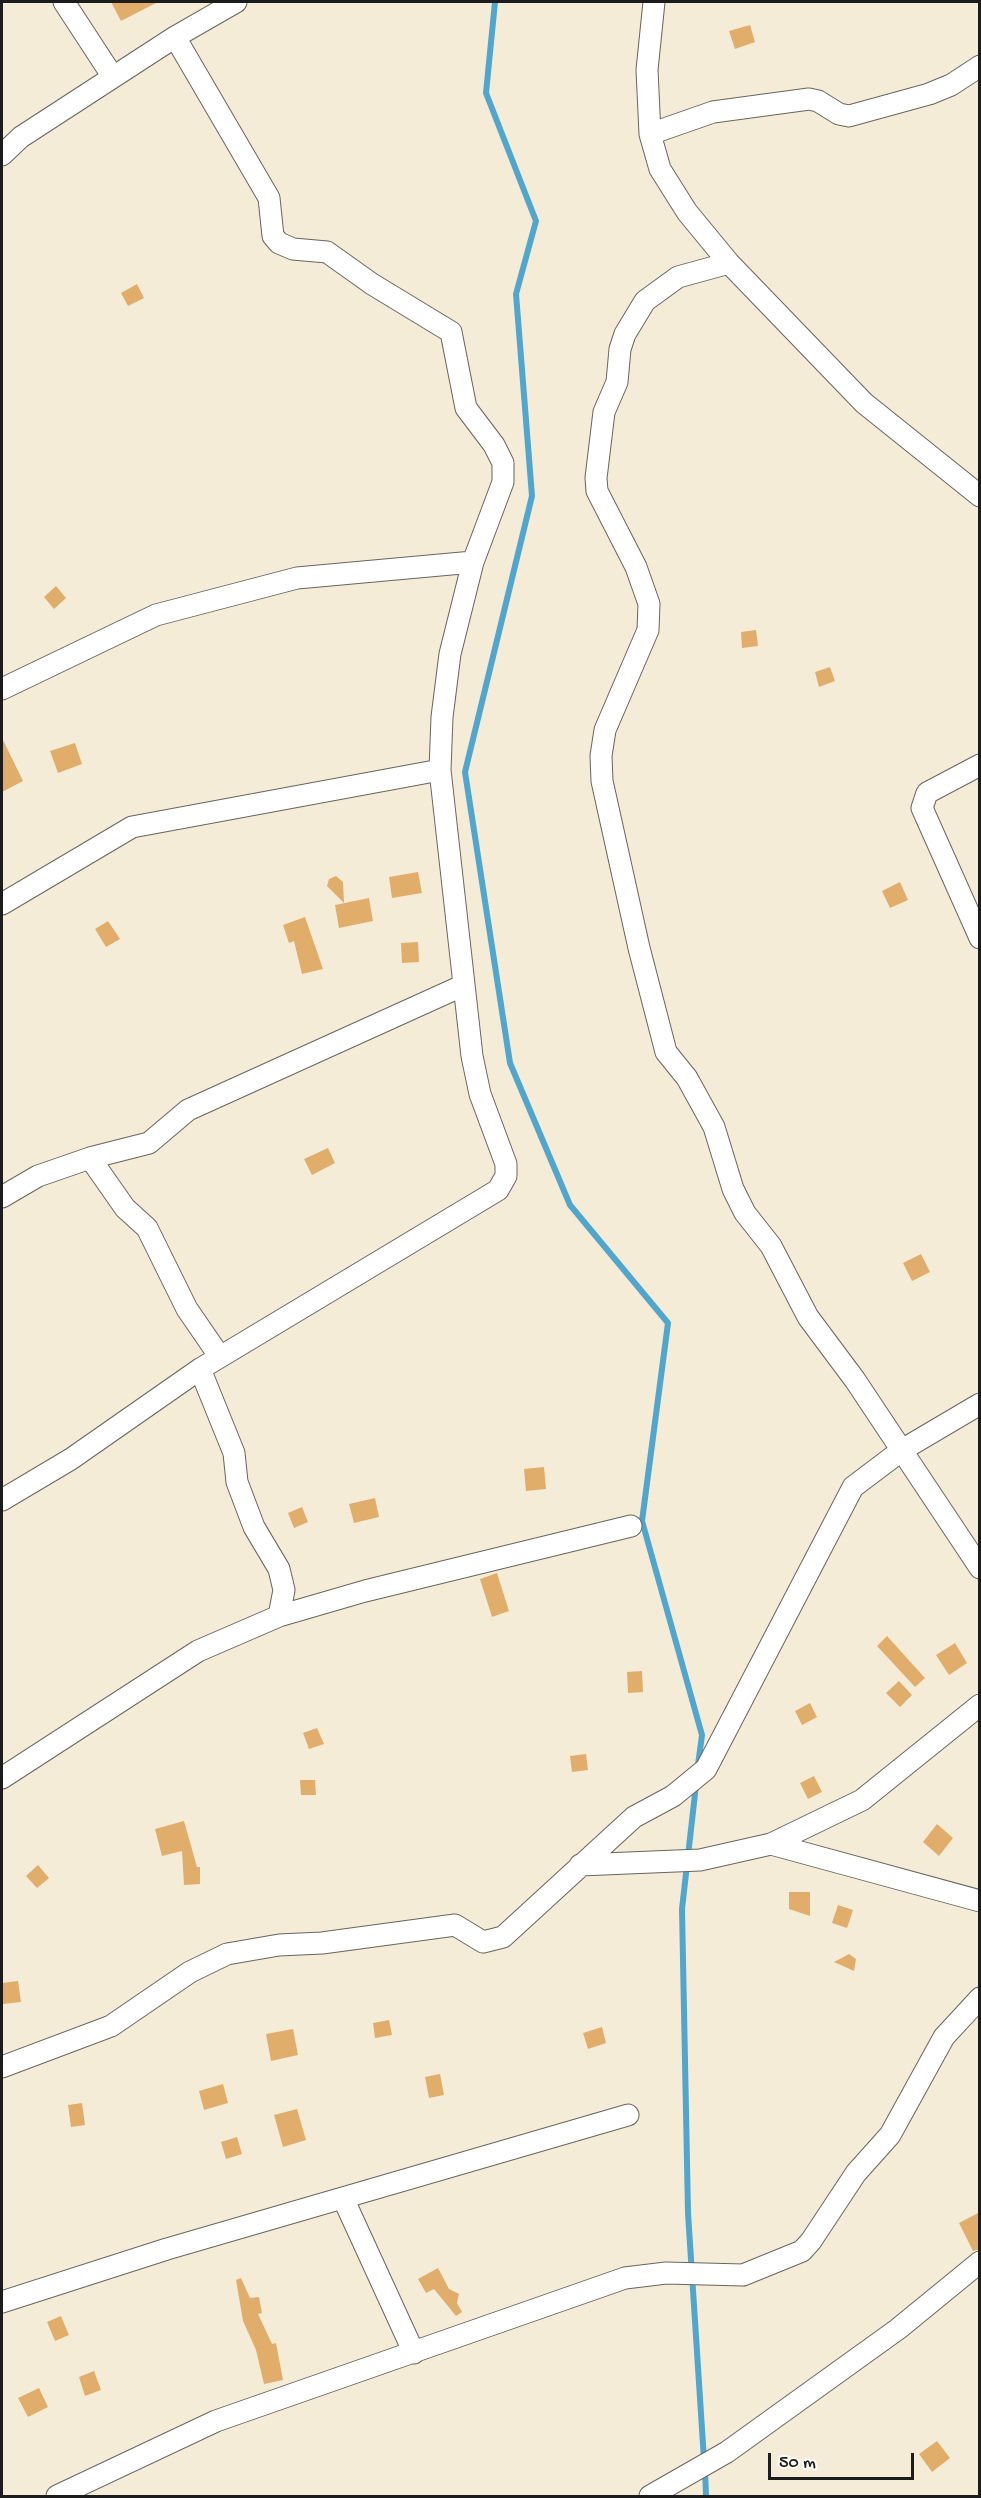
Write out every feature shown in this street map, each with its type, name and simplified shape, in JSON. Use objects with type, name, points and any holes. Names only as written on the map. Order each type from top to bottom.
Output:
[{"type":"street","points":[[64,2],[113,77]]},
{"type":"street","points":[[2,155],[21,137],[175,37],[236,2]]},
{"type":"street","points":[[654,2],[647,70],[650,134],[660,169],[687,212],[729,263],[864,404],[980,496]]},
{"type":"street","points":[[2,1500],[71,1459],[220,1357],[498,1190],[506,1176],[506,1164],[480,1094],[472,1056],[440,770],[442,717],[450,654],[472,562],[503,482],[503,463],[494,445],[466,408],[451,332],[372,284],[327,252],[293,249],[279,243],[273,236],[269,198],[175,37]]},
{"type":"street","points":[[650,134],[713,112],[809,99],[818,101],[839,114],[849,116],[929,94],[951,85],[980,66]]},
{"type":"street","points":[[729,263],[678,277],[645,301],[625,334],[620,349],[616,382],[604,412],[597,491],[636,567],[649,604],[648,630],[605,730],[601,756],[602,782],[639,948],[666,1052],[693,1088],[714,1127],[733,1189],[745,1213],[771,1246],[808,1317],[902,1450],[980,1568]]},
{"type":"street","points":[[2,689],[156,615],[297,578],[472,562]]},
{"type":"street","points":[[980,765],[927,793],[922,808],[980,938]]},
{"type":"street","points":[[2,904],[132,827],[440,770]]},
{"type":"street","points":[[2,1197],[38,1176],[90,1158],[149,1143],[188,1110],[464,985]]},
{"type":"street","points":[[90,1158],[125,1208],[147,1228],[187,1309],[220,1357]]},
{"type":"street","points":[[200,1370],[227,1431],[234,1453],[237,1482],[247,1509],[279,1569],[284,1590],[279,1616]]},
{"type":"street","points":[[2,2067],[111,2026],[190,1972],[227,1954],[279,1945],[322,1943],[455,1925],[483,1942],[503,1937],[634,1817],[673,1796],[706,1769],[854,1487],[902,1450],[980,1404]]},
{"type":"street","points":[[2,1778],[198,1651],[279,1616],[365,1591],[631,1526]]},
{"type":"street","points":[[580,1865],[700,1860],[771,1844],[862,1800],[980,1705]]},
{"type":"street","points":[[771,1844],[980,1901]]},
{"type":"street","points":[[57,2496],[216,2421],[625,2278],[666,2273],[743,2276],[802,2251],[856,2172],[890,2135],[944,2037],[980,1998]]},
{"type":"street","points":[[2,2302],[167,2249],[628,2115]]},
{"type":"street","points":[[343,2198],[414,2353]]},
{"type":"street","points":[[650,2496],[727,2452],[898,2329],[980,2262]]},
{"type":"building","points":[[111,2],[158,2],[121,21]]},
{"type":"building","points":[[750,25],[755,42],[735,49],[729,31]]},
{"type":"building","points":[[137,284],[144,298],[128,306],[121,293]]},
{"type":"building","points":[[56,586],[66,598],[54,609],[44,597]]},
{"type":"building","points":[[756,630],[758,646],[742,648],[741,632]]},
{"type":"building","points":[[830,667],[835,681],[819,687],[815,672]]},
{"type":"building","points":[[2,738],[23,781],[2,792]]},
{"type":"building","points":[[75,743],[82,764],[58,773],[50,751]]},
{"type":"building","points":[[418,872],[422,893],[392,898],[389,877]]},
{"type":"building","points":[[336,876],[343,882],[344,903],[327,886],[329,879]]},
{"type":"building","points":[[900,882],[908,900],[890,908],[882,891]]},
{"type":"building","points":[[369,898],[373,921],[339,928],[335,905]]},
{"type":"building","points":[[305,917],[323,969],[302,974],[294,941],[289,943],[283,925]]},
{"type":"building","points":[[108,921],[120,939],[106,947],[95,929]]},
{"type":"building","points":[[418,942],[419,962],[402,963],[401,943]]},
{"type":"building","points":[[328,1148],[335,1163],[312,1175],[304,1159]]},
{"type":"building","points":[[921,1254],[930,1272],[912,1281],[903,1263]]},
{"type":"building","points":[[544,1467],[546,1489],[526,1491],[524,1469]]},
{"type":"building","points":[[375,1498],[379,1517],[354,1523],[349,1504]]},
{"type":"building","points":[[302,1507],[308,1522],[294,1528],[288,1513]]},
{"type":"building","points":[[497,1573],[509,1611],[492,1617],[480,1579]]},
{"type":"building","points":[[887,1636],[925,1678],[915,1687],[877,1646]]},
{"type":"building","points":[[955,1643],[967,1663],[949,1675],[936,1655]]},
{"type":"building","points":[[642,1671],[643,1692],[628,1693],[627,1672]]},
{"type":"building","points":[[899,1681],[912,1695],[900,1707],[886,1693]]},
{"type":"building","points":[[810,1703],[817,1717],[802,1725],[795,1711]]},
{"type":"building","points":[[317,1728],[324,1744],[309,1749],[303,1733]]},
{"type":"building","points":[[586,1754],[588,1770],[572,1772],[570,1756]]},
{"type":"building","points":[[814,1776],[822,1792],[808,1799],[800,1783]]},
{"type":"building","points":[[300,1780],[315,1780],[316,1795],[301,1795]]},
{"type":"building","points":[[184,1821],[197,1867],[200,1867],[200,1884],[184,1885],[182,1851],[162,1856],[155,1829]]},
{"type":"building","points":[[937,1824],[953,1838],[939,1856],[923,1842]]},
{"type":"building","points":[[38,1865],[49,1878],[37,1888],[26,1876]]},
{"type":"building","points":[[789,1892],[810,1892],[810,1916],[789,1909]]},
{"type":"building","points":[[838,1905],[853,1910],[847,1928],[832,1923]]},
{"type":"building","points":[[849,1954],[856,1959],[854,1971],[834,1962]]},
{"type":"building","points":[[18,1981],[21,2002],[3,2004],[2,1983]]},
{"type":"building","points":[[389,2020],[392,2035],[375,2038],[373,2023]]},
{"type":"building","points":[[602,2027],[606,2043],[588,2049],[583,2033]]},
{"type":"building","points":[[293,2029],[298,2055],[271,2061],[266,2034]]},
{"type":"building","points":[[440,2074],[444,2095],[429,2098],[425,2077]]},
{"type":"building","points":[[223,2084],[228,2103],[204,2110],[199,2091]]},
{"type":"building","points":[[82,2103],[85,2125],[71,2127],[68,2105]]},
{"type":"building","points":[[297,2109],[306,2140],[283,2147],[274,2115]]},
{"type":"building","points":[[237,2137],[242,2154],[226,2159],[221,2142]]},
{"type":"building","points":[[980,2212],[980,2249],[973,2251],[959,2223]]},
{"type":"building","points":[[438,2268],[449,2289],[459,2294],[457,2303],[462,2312],[456,2316],[434,2289],[426,2293],[418,2279]]},
{"type":"building","points":[[241,2278],[250,2298],[259,2297],[262,2313],[258,2314],[272,2344],[276,2343],[283,2380],[264,2384],[256,2350],[243,2321],[236,2280]]},
{"type":"building","points":[[61,2316],[69,2335],[55,2341],[47,2322]]},
{"type":"building","points":[[94,2371],[101,2390],[85,2396],[79,2377]]},
{"type":"building","points":[[39,2388],[48,2407],[28,2417],[18,2398]]},
{"type":"building","points":[[937,2441],[950,2458],[932,2472],[919,2454]]},
{"type":"waterway","points":[[495,2],[486,93],[536,221],[516,294],[532,496],[465,772],[510,1063],[570,1205],[668,1323],[642,1521],[702,1735],[698,1765]]},
{"type":"waterway","points":[[696,1785],[682,1909],[688,2213],[704,2460]]},
{"type":"waterway","points":[[705,2470],[706,2496]]}]
